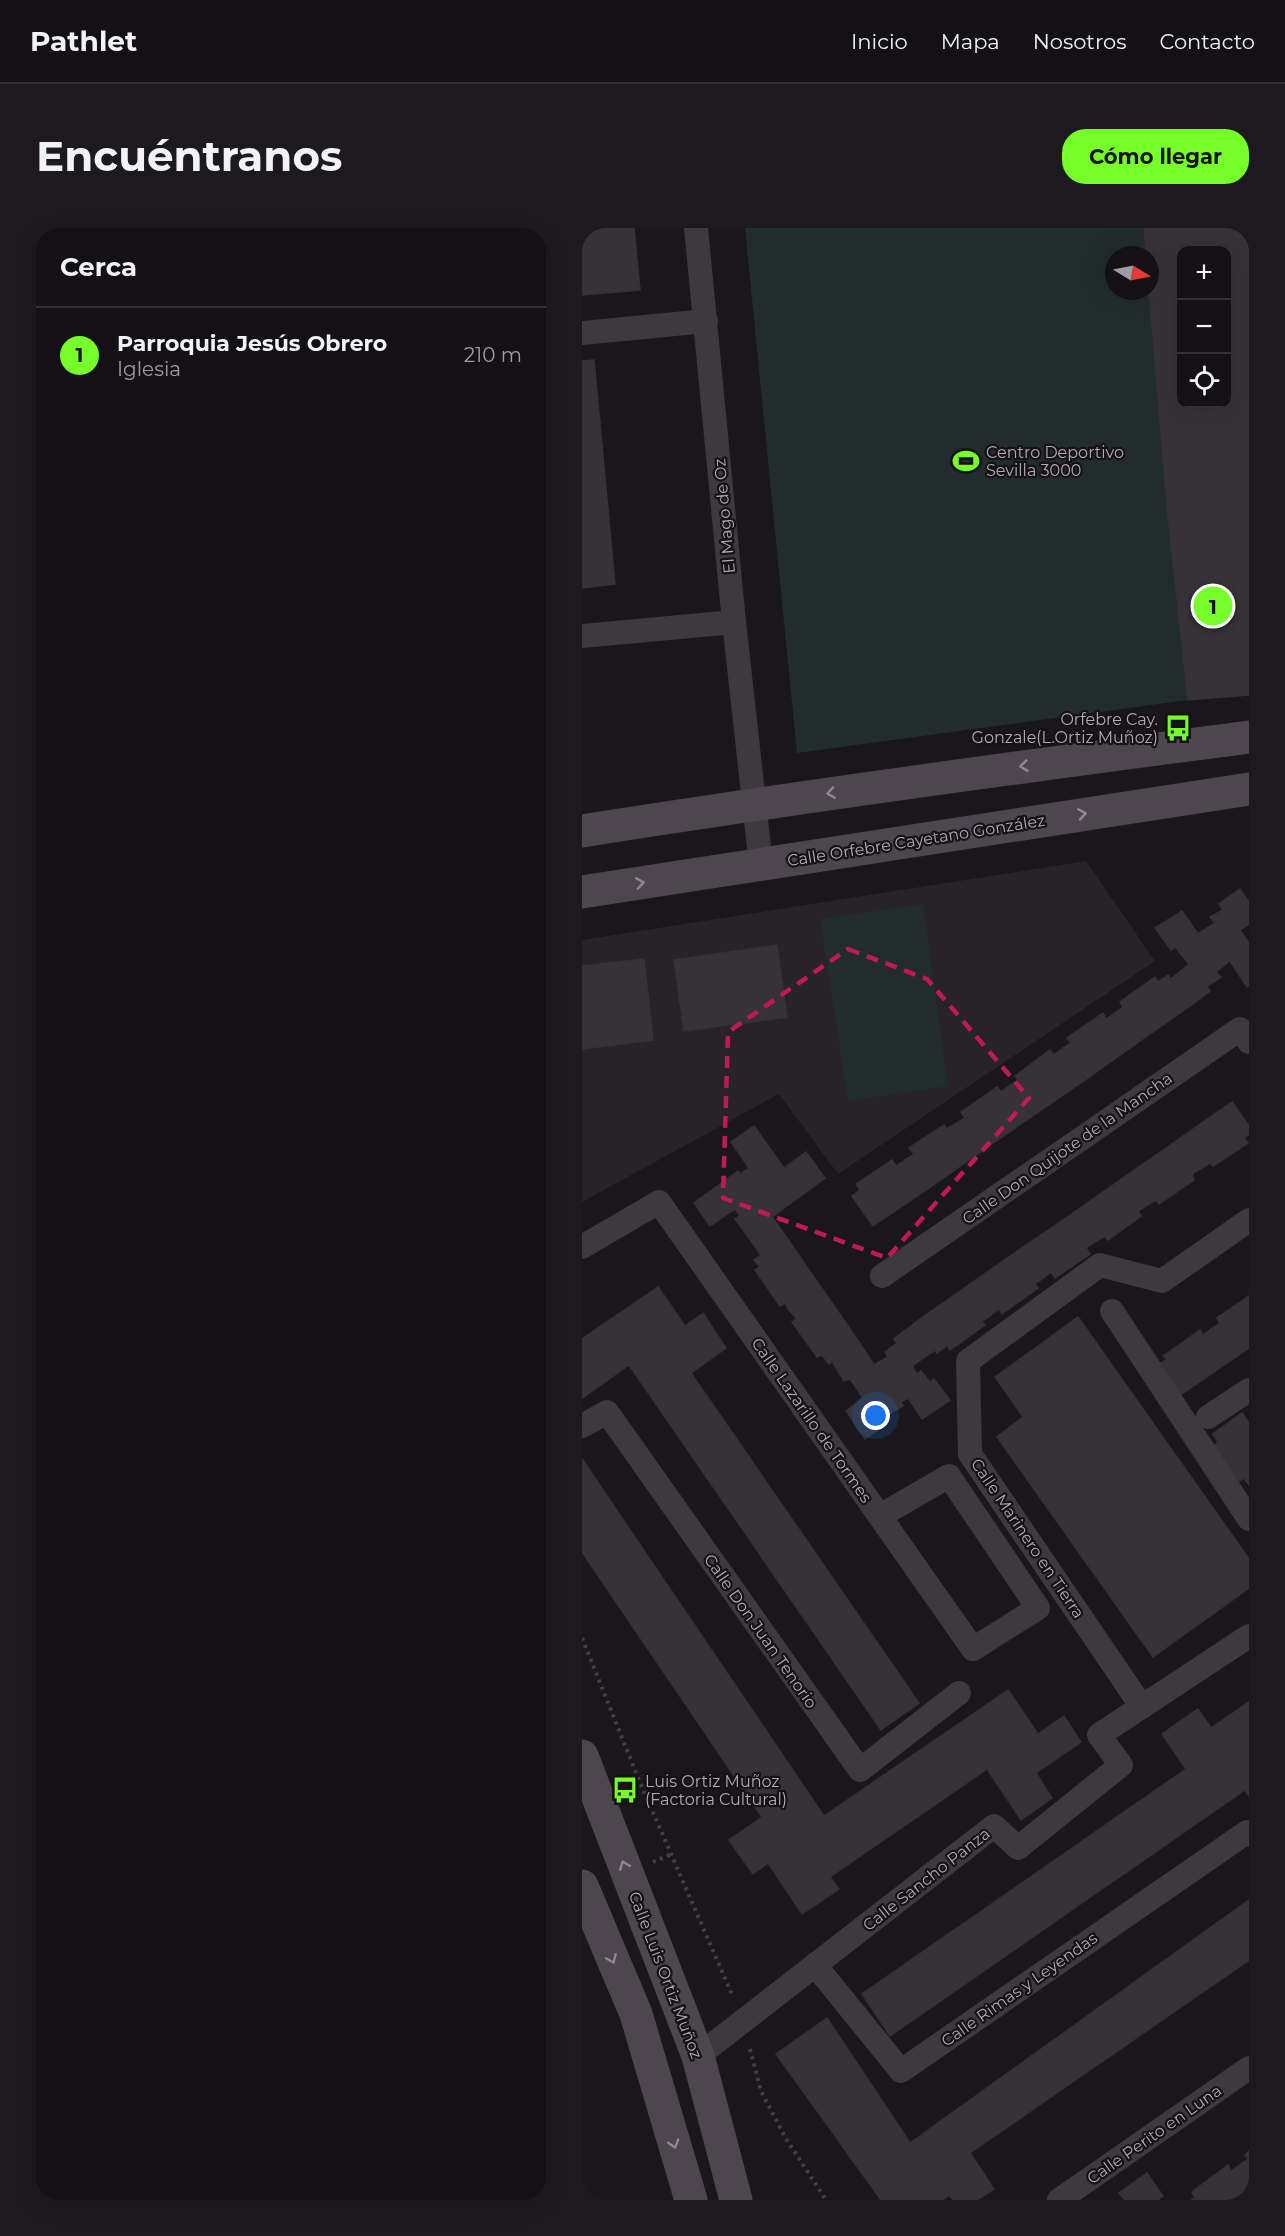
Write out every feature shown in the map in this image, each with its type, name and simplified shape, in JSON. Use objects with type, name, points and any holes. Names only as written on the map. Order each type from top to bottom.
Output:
[{"type":"street","name":"El Mago de Oz","points":[[696,228],[734,622],[761,865]]},
{"type":"street","points":[[582,333],[706,321]]},
{"type":"street","points":[[582,636],[734,622]]},
{"type":"street","points":[[582,831],[754,804],[1249,737]]},
{"type":"street","name":"Calle Orfebre Cayetano González","points":[[582,892],[1249,789]]},
{"type":"street","name":"Calle Don Quijote de la Mancha","points":[[882,1276],[1240,1029],[1249,1042]]},
{"type":"street","name":"Calle Lazarillo de Tormes","points":[[582,1247],[659,1202],[973,1649],[1038,1608],[949,1476],[880,1516]]},
{"type":"street","name":"Calle Marinero en Tierra","points":[[1142,1707],[970,1454],[968,1361],[1100,1265],[1162,1281],[1249,1220]]},
{"type":"street","points":[[1112,1311],[1249,1519]]},
{"type":"street","points":[[1208,1417],[1249,1390]]},
{"type":"street","name":"Calle Don Juan Tenorio","points":[[582,1426],[607,1412],[860,1770],[959,1694]]},
{"type":"street","name":"Calle Sancho Panza","points":[[698,2056],[994,1826],[1018,1848],[1121,1765],[1099,1735],[1249,1636]]},
{"type":"street","name":"Calle Luis Ortiz Muñoz","points":[[582,1756],[698,2056],[736,2200]]},
{"type":"street","name":"Calle Rimas y Leyendas","points":[[815,1965],[901,2071],[1247,1832],[1249,1835]]},
{"type":"street","points":[[582,1886],[590,1932],[636,2014],[691,2200]]},
{"type":"street","name":"Calle Perito en Luna","points":[[1059,2200],[1249,2068]]},
{"type":"path","points":[[582,1638],[639,1780],[719,1961],[742,2022],[761,2091],[785,2138],[826,2200]]},
{"type":"highlighted area","points":[[848,949],[927,979],[1029,1098],[887,1258],[723,1198],[728,1032]]},
{"type":"shaded area","name":"Centro Deportivo Sevilla 3000","points":[[745,228],[1144,228],[1146,246],[1105,246],[1105,300],[1151,300],[1168,516],[1188,700],[797,753]]},
{"type":"shaded area","points":[[1086,861],[1155,961],[838,1174],[779,1094],[582,1202],[582,940]]},
{"type":"shaded area","points":[[923,904],[948,1086],[848,1101],[820,919]]},
{"type":"building","points":[[582,228],[634,228],[640,290],[582,295]]},
{"type":"building","points":[[1144,228],[1249,228],[1249,507],[1168,516],[1150,300],[1159,300],[1159,246],[1145,246]]},
{"type":"building","points":[[594,360],[615,584],[582,588],[582,361]]},
{"type":"building","points":[[1249,507],[1249,695],[1188,700],[1168,516]]},
{"type":"building","points":[[1240,889],[1249,902],[1249,924],[1240,930],[1249,943],[1249,985],[1247,987],[1230,961],[1216,972],[1221,977],[1207,986],[1210,991],[1190,1006],[1171,979],[1189,964],[1175,947],[1171,950],[1155,928],[1182,911],[1198,934],[1215,923],[1210,917],[1223,910],[1219,904]]},
{"type":"building","points":[[777,945],[787,1017],[684,1031],[674,960]]},
{"type":"building","points":[[644,959],[653,1040],[582,1049],[582,966]]},
{"type":"building","points":[[1168,975],[1190,1006],[1137,1043],[1114,1014],[1123,1007],[1120,1002],[1155,977],[1158,982]]},
{"type":"building","points":[[1103,1013],[1106,1019],[1114,1014],[1137,1043],[1085,1080],[1063,1048],[1071,1043],[1067,1038]]},
{"type":"building","points":[[1063,1048],[1085,1080],[1031,1117],[1009,1086],[1018,1080],[1015,1076],[1050,1050],[1054,1055]]},
{"type":"building","points":[[1009,1086],[1031,1117],[979,1153],[958,1122],[965,1118],[961,1112],[997,1087],[1001,1092]]},
{"type":"building","points":[[1232,1102],[1249,1126],[1249,1134],[1244,1138],[1248,1143],[1213,1166],[1210,1163],[1200,1169],[1179,1139]]},
{"type":"building","points":[[958,1122],[979,1153],[926,1190],[905,1160],[914,1154],[909,1148],[944,1125],[947,1129]]},
{"type":"building","points":[[754,1126],[784,1168],[806,1152],[825,1178],[772,1217],[787,1238],[761,1255],[735,1219],[740,1216],[735,1209],[710,1226],[694,1203],[738,1171],[740,1174],[749,1168],[731,1142]]},
{"type":"building","points":[[1179,1139],[1200,1169],[1192,1174],[1194,1180],[1159,1204],[1156,1200],[1146,1206],[1126,1176]]},
{"type":"building","points":[[892,1160],[896,1166],[905,1160],[926,1190],[873,1226],[852,1196],[860,1190],[856,1184]]},
{"type":"building","points":[[1126,1176],[1146,1206],[1138,1211],[1141,1216],[1108,1240],[1105,1236],[1093,1243],[1073,1213]]},
{"type":"building","points":[[1073,1213],[1093,1243],[1086,1248],[1090,1254],[1055,1278],[1051,1272],[1042,1279],[1022,1248]]},
{"type":"building","points":[[787,1238],[823,1290],[789,1310],[785,1303],[780,1306],[755,1270],[760,1267],[754,1260]]},
{"type":"building","points":[[1022,1248],[1042,1279],[1035,1284],[1038,1288],[1002,1314],[999,1309],[990,1316],[970,1284]]},
{"type":"building","points":[[970,1284],[990,1316],[982,1321],[985,1325],[950,1350],[947,1345],[937,1353],[916,1322]]},
{"type":"building","points":[[658,1287],[685,1326],[703,1313],[726,1348],[691,1373],[919,1703],[881,1730],[629,1365],[582,1398],[582,1339]]},
{"type":"building","points":[[823,1290],[859,1342],[829,1364],[822,1355],[817,1357],[792,1322],[797,1319],[789,1310]]},
{"type":"building","points":[[1249,1296],[1249,1348],[1233,1359],[1211,1329],[1220,1323],[1217,1318]]},
{"type":"building","points":[[1078,1317],[1249,1559],[1249,1588],[1153,1657],[997,1437],[1023,1417],[995,1377]]},
{"type":"building","points":[[916,1322],[935,1350],[912,1366],[917,1374],[921,1371],[930,1382],[934,1379],[950,1400],[922,1419],[908,1398],[901,1402],[903,1406],[882,1418],[886,1424],[865,1439],[846,1411],[863,1398],[850,1379],[844,1381],[832,1361],[859,1342],[874,1365],[888,1357],[885,1352],[897,1343],[894,1339]]},
{"type":"building","points":[[1211,1329],[1233,1359],[1179,1396],[1158,1365],[1167,1359],[1163,1356],[1200,1330],[1203,1335]]},
{"type":"building","points":[[1242,1413],[1249,1423],[1249,1485],[1244,1478],[1239,1481],[1213,1447],[1218,1442],[1213,1434]]},
{"type":"building","points":[[582,1459],[824,1816],[1008,1690],[1038,1734],[1064,1716],[1081,1742],[1036,1773],[1052,1798],[1021,1820],[987,1769],[830,1877],[839,1889],[802,1914],[768,1863],[753,1874],[729,1840],[762,1817],[582,1552]]},
{"type":"building","points":[[1249,1702],[1249,1796],[1245,1790],[890,2036],[862,1994],[1186,1769],[1162,1734],[1198,1709],[1211,1728]]},
{"type":"building","points":[[1249,1900],[1249,1960],[970,2153],[994,2189],[977,2200],[953,2200],[949,2195],[943,2200],[881,2200],[776,2054],[827,2018],[910,2143]]},
{"type":"building","points":[[1249,2151],[1249,2176],[1241,2164],[1248,2159],[1245,2155]]},
{"type":"building","points":[[1241,2164],[1249,2176],[1249,2200],[1191,2200],[1195,2198],[1192,2192],[1228,2165],[1231,2171]]},
{"type":"building","points":[[1147,2173],[1163,2196],[1158,2200],[1125,2200],[1119,2193]]},
{"type":"place","name":"Centro Deportivo Sevilla 3000","points":[[966,461]]},
{"type":"place","name":"Parroquia Jesús Obrero","points":[[1213,606]]},
{"type":"place","name":"Orfebre Cay. Gonzale(L.Ortiz Muñoz)","points":[[1178,728]]},
{"type":"place","name":"Luis Ortiz Muñoz (Factoria Cultural)","points":[[625,1790]]}]
